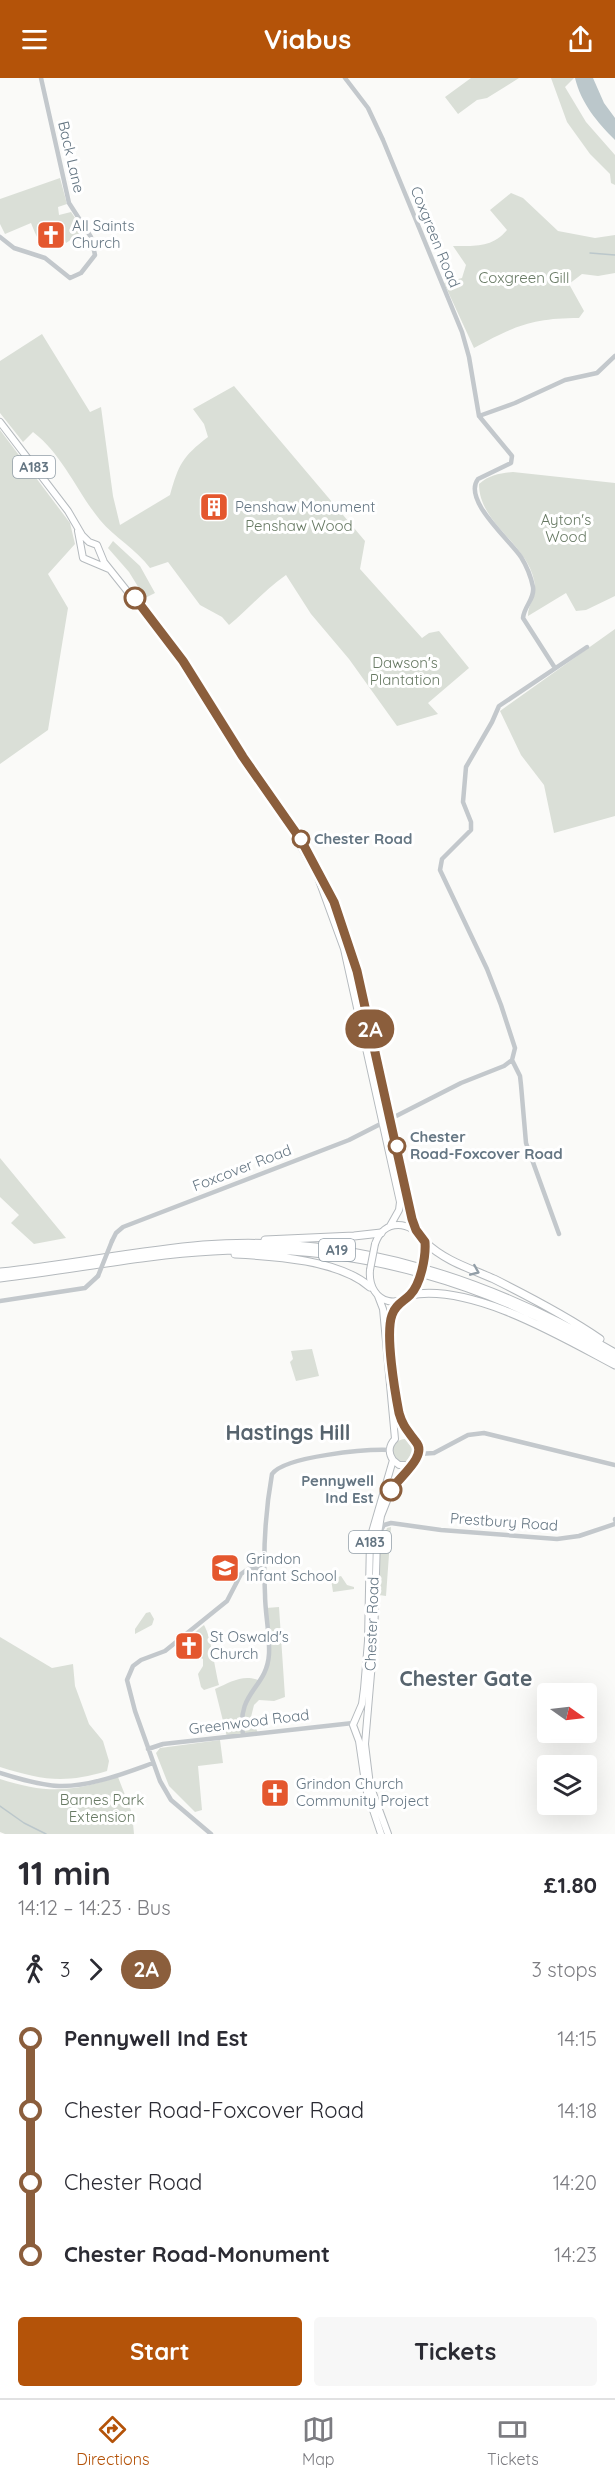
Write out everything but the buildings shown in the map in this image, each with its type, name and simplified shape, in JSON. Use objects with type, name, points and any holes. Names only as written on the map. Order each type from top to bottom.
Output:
[{"type":"highway","points":[[203,1245],[381,1233]]},
{"type":"highway","points":[[425,1242],[448,1260],[522,1293],[580,1326],[615,1352]]},
{"type":"highway","name":"A19","points":[[0,1272],[203,1245],[257,1244],[320,1248],[425,1268],[471,1283],[522,1303],[615,1352]]},
{"type":"highway","name":"A19","points":[[0,1278],[178,1254],[247,1250],[300,1252],[399,1267],[449,1281],[503,1301],[554,1325],[615,1360]]},
{"type":"highway","name":"A19","points":[[178,1254],[228,1254],[283,1258],[352,1274],[370,1287]]},
{"type":"highway","points":[[410,1295],[428,1292],[486,1305],[524,1319],[615,1365]]},
{"type":"main road","name":"A183","points":[[0,422],[89,542]]},
{"type":"main road","name":"A183","points":[[77,528],[81,550]]},
{"type":"main road","points":[[111,570],[83,558],[81,550],[84,544],[89,542],[97,545],[111,570],[183,661],[243,757],[317,866],[346,933],[361,987],[416,1230],[425,1242],[417,1281],[410,1295],[402,1300],[393,1311],[389,1328],[399,1413],[403,1426],[419,1446],[419,1454]]},
{"type":"main road","points":[[90,562],[98,559],[100,554]]},
{"type":"main road","points":[[283,815],[317,875],[339,932],[400,1202],[399,1210],[390,1226],[381,1233],[375,1245],[370,1270],[370,1287],[378,1296],[388,1301],[402,1300]]},
{"type":"main road","points":[[390,1226],[416,1230]]},
{"type":"main road","points":[[378,1296],[382,1309],[395,1439],[390,1450],[393,1460],[404,1466],[411,1464]]},
{"type":"main road","points":[[395,1439],[401,1436],[411,1437]]},
{"type":"main road","name":"Chester Road","points":[[354,1724],[363,1698],[370,1647],[377,1539],[388,1497],[400,1476],[419,1454]]},
{"type":"main road","name":"Chester Road","points":[[387,1834],[370,1785],[366,1754],[370,1647],[370,1539],[393,1460]]},
{"type":"main road","points":[[363,1717],[368,1725],[361,1733],[354,1724],[363,1717]]},
{"type":"main road","points":[[354,1724],[359,1741],[366,1789],[381,1834]]},
{"type":"street","name":"Back Lane","points":[[0,237],[14,248],[45,258],[68,278],[73,278],[90,263],[96,251],[91,237],[69,203],[41,78]]},
{"type":"street","name":"Coxgreen Road","points":[[345,78],[368,108],[383,140],[462,332],[469,357],[478,416]]},
{"type":"street","points":[[555,668],[523,618],[533,590],[525,565],[512,545],[489,519],[476,494],[475,484],[478,479],[512,463],[513,459],[478,416],[515,403],[565,380],[597,373],[615,356]]},
{"type":"street","points":[[560,1234],[526,1143],[521,1085],[512,1060],[515,1048],[501,1005],[487,969],[439,867],[442,859],[471,830],[471,822],[464,802],[465,767],[492,722],[497,709],[587,647]]},
{"type":"street","name":"Foxcover Road","points":[[0,1301],[85,1288],[98,1276],[112,1241],[120,1229],[349,1140],[381,1122],[461,1083],[504,1066],[512,1060]]},
{"type":"street","points":[[419,1454],[434,1453],[468,1435],[484,1433],[615,1465]]},
{"type":"street","points":[[243,1735],[242,1710],[263,1674],[269,1654],[264,1568],[270,1482],[275,1470],[319,1456],[390,1450]]},
{"type":"street","points":[[377,1539],[384,1525],[391,1523],[385,1516],[388,1497]]},
{"type":"street","name":"Prestbury Road","points":[[391,1523],[558,1539],[579,1536],[615,1521]]},
{"type":"street","points":[[211,1834],[171,1800],[160,1781],[127,1680],[133,1666],[141,1660],[165,1651],[227,1601],[241,1574],[248,1569],[264,1568]]},
{"type":"street","name":"Greenwood Road","points":[[148,1749],[163,1744],[354,1724]]},
{"type":"street","points":[[0,1773],[60,1786],[84,1784],[153,1762]]},
{"type":"green space","points":[[471,78],[519,78],[487,98],[477,100],[458,114],[445,97]]},
{"type":"green space","points":[[551,78],[574,78],[565,87],[586,122],[615,155],[615,185],[611,183],[610,174],[590,154],[567,122]]},
{"type":"green space","points":[[60,178],[67,204],[58,207],[59,215],[71,212],[84,231],[66,243],[64,239],[50,244],[39,240],[31,223],[5,234],[0,224],[0,199]]},
{"type":"green space","name":"Coxgreen Gill","points":[[511,193],[523,198],[558,231],[595,238],[615,235],[615,273],[598,276],[582,274],[569,284],[584,311],[579,318],[563,318],[524,325],[474,348],[444,283],[462,278],[466,265],[453,246],[475,246],[489,243],[507,230],[490,210]]},
{"type":"green space","points":[[42,334],[90,412],[101,407],[113,496],[120,525],[170,495],[183,462],[192,450],[208,437],[204,424],[193,409],[234,386],[365,541],[360,569],[422,638],[429,633],[439,631],[469,668],[428,703],[438,714],[397,726],[349,659],[311,614],[286,575],[229,625],[222,617],[200,605],[168,562],[150,568],[106,526],[44,441],[33,432],[23,442],[0,413],[0,361]]},
{"type":"green space","points":[[0,430],[70,523],[75,544],[48,574],[68,608],[48,730],[0,764]]},
{"type":"green space","name":"Ayton's Wood","points":[[513,472],[615,483],[615,596],[586,610],[576,611],[566,593],[528,616],[534,595],[534,580],[522,555],[486,510],[479,484],[495,475]]},
{"type":"green space","points":[[113,541],[140,566],[155,593],[145,598],[129,572],[108,548]]},
{"type":"green space","points":[[615,629],[615,816],[554,833],[544,785],[521,755],[500,711]]},
{"type":"green space","points":[[0,1158],[66,1238],[34,1244],[11,1223],[19,1215],[0,1197]]},
{"type":"green space","points":[[312,1349],[319,1376],[296,1381],[290,1362],[293,1359],[291,1351]]},
{"type":"green space","points":[[405,1439],[410,1440],[416,1446],[416,1456],[410,1462],[405,1463],[400,1462],[394,1456],[393,1451],[394,1446],[400,1440]]},
{"type":"green space","points":[[391,1527],[386,1596],[379,1595],[380,1551],[387,1528]]},
{"type":"green space","points":[[341,1576],[347,1585],[354,1589],[333,1592],[331,1579]]},
{"type":"green space","points":[[279,1607],[285,1697],[274,1701],[259,1700],[254,1705],[251,1717],[258,1733],[227,1737],[215,1689],[242,1678],[258,1680],[268,1654],[266,1608]]},
{"type":"green space","points":[[150,1612],[154,1619],[152,1625],[135,1634],[135,1629],[146,1613]]},
{"type":"green space","points":[[204,1625],[211,1645],[219,1685],[204,1690],[198,1674],[203,1666],[203,1659],[199,1657],[194,1633]]},
{"type":"green space","points":[[0,1637],[52,1668],[73,1664],[75,1686],[89,1724],[103,1741],[109,1761],[107,1771],[78,1778],[53,1779],[0,1767]]},
{"type":"green space","points":[[220,1740],[223,1763],[198,1766],[202,1810],[195,1812],[169,1786],[156,1753],[160,1748]]},
{"type":"green space","name":"Barnes Park Extension","points":[[118,1777],[132,1813],[134,1834],[5,1834],[0,1832],[0,1779],[32,1787],[59,1789],[86,1786]]},
{"type":"shaded area","points":[[575,78],[593,78],[604,103],[615,118],[615,140],[590,112]]},
{"type":"waterway","name":"Coxgreen Gill","points":[[590,253],[615,255]]},
{"type":"waterway","points":[[0,1806],[24,1823],[46,1834]]},
{"type":"bus line","name":"2A","points":[[135,598],[183,661],[243,757],[313,858],[334,902],[353,956],[412,1219],[416,1230],[425,1242],[424,1255],[415,1287],[393,1311],[389,1328],[399,1413],[403,1426],[416,1441],[420,1450],[418,1458],[400,1476],[391,1490]]},
{"type":"place","name":"All Saints Church","points":[[51,235]]},
{"type":"place","name":"Penshaw Monument","points":[[214,507]]},
{"type":"place","name":"Chester Road","points":[[301,839]]},
{"type":"place","name":"Chester Road-Foxcover Road","points":[[397,1146]]},
{"type":"place","name":"Pennywell Ind Est","points":[[391,1490]]},
{"type":"place","name":"Grindon Infant School","points":[[225,1568]]},
{"type":"place","name":"St Oswald's Church","points":[[189,1646]]},
{"type":"place","name":"Grindon Church Community Project","points":[[275,1793]]},
{"type":"district","name":"Hastings Hill","points":[[288,1433]]},
{"type":"district","name":"Chester Gate","points":[[466,1679]]},
{"type":"park label","name":"Penshaw Wood","points":[[299,526]]},
{"type":"park label","name":"Dawson's Plantation","points":[[405,672]]}]
